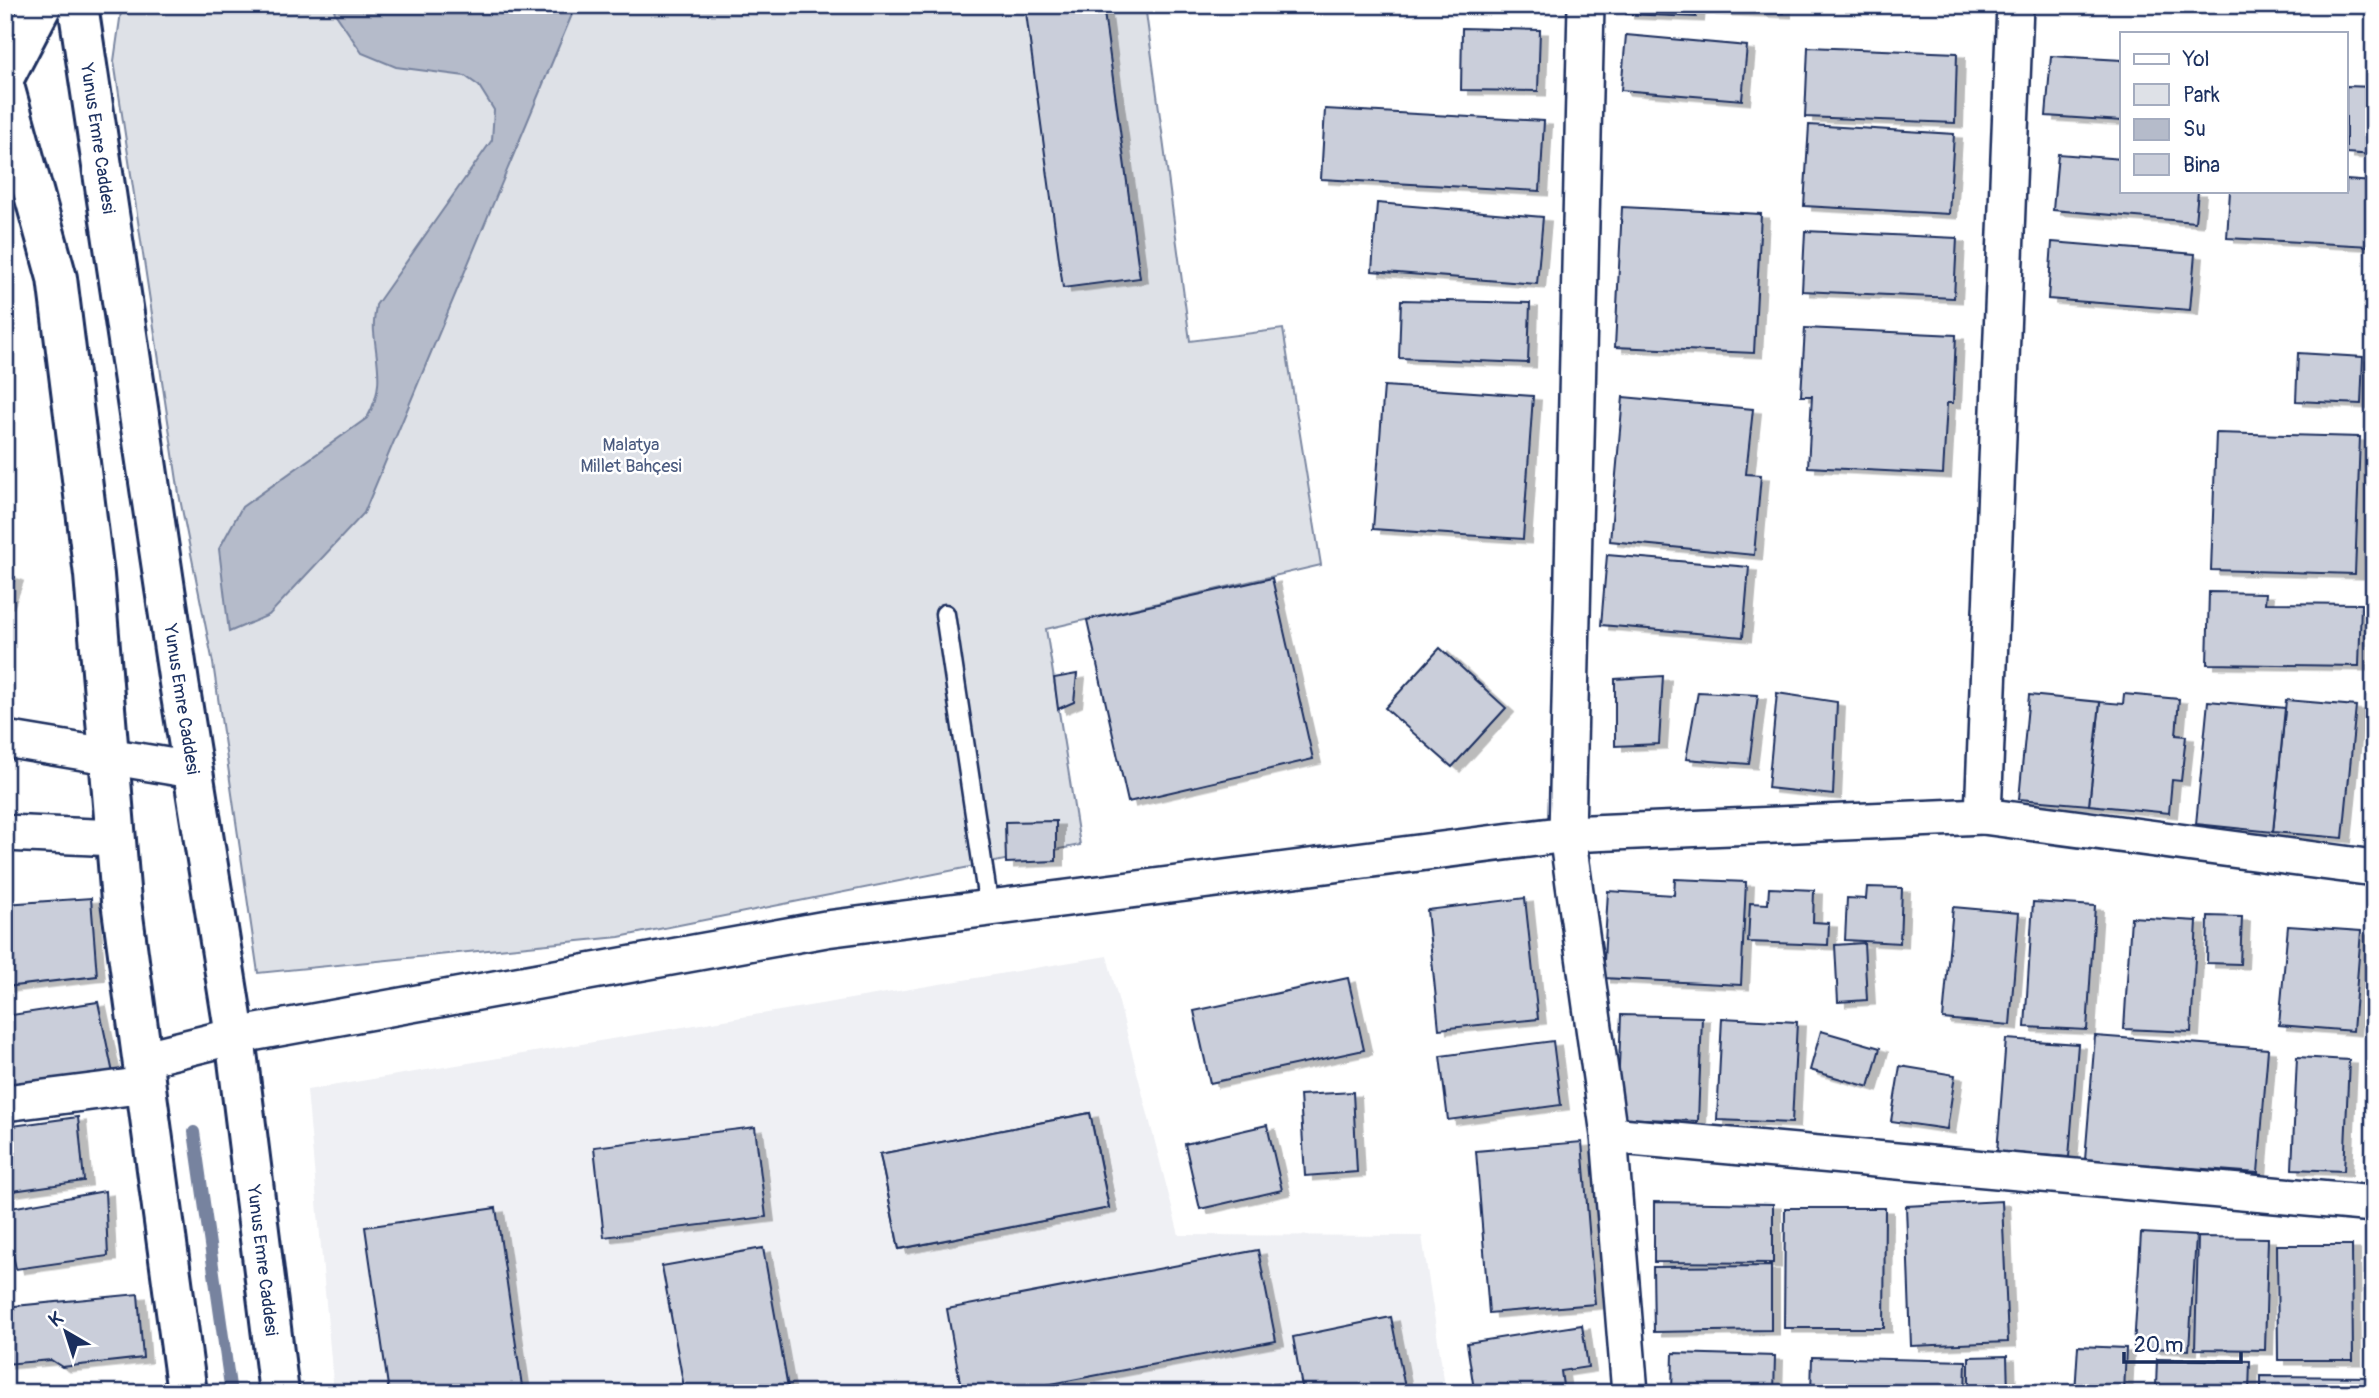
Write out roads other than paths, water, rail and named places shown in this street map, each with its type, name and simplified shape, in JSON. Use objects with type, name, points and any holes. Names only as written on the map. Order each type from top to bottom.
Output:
[{"type":"main road","points":[[5,76],[42,5]]},
{"type":"main road","name":"Yunus Emre Caddesi","points":[[78,5],[192,770],[235,1036],[279,1393]]},
{"type":"main road","points":[[5,89],[57,278],[94,575],[121,901],[187,1393]]},
{"type":"street","points":[[1586,5],[1567,834],[1609,1135],[1629,1393]]},
{"type":"street","points":[[1983,816],[2015,5]]},
{"type":"street","points":[[5,739],[192,770]]},
{"type":"street","points":[[5,1103],[144,1072],[235,1036],[826,929],[1567,834],[1983,816],[2374,868]]},
{"type":"street","points":[[5,833],[116,838]]},
{"type":"street","points":[[1609,1135],[2374,1205]]},
{"type":"lane","points":[[945,614],[989,908]]},
{"type":"water","points":[[333,5],[576,5],[364,513],[269,615],[229,632],[219,549],[242,507],[367,418],[378,386],[374,329],[376,305],[492,140],[494,110],[479,86],[465,76],[396,67],[362,53],[335,13]]},
{"type":"waterway","points":[[194,1132],[231,1393]]},
{"type":"park label","name":"Malatya Millet Bahçesi","points":[[631,455]]}]
